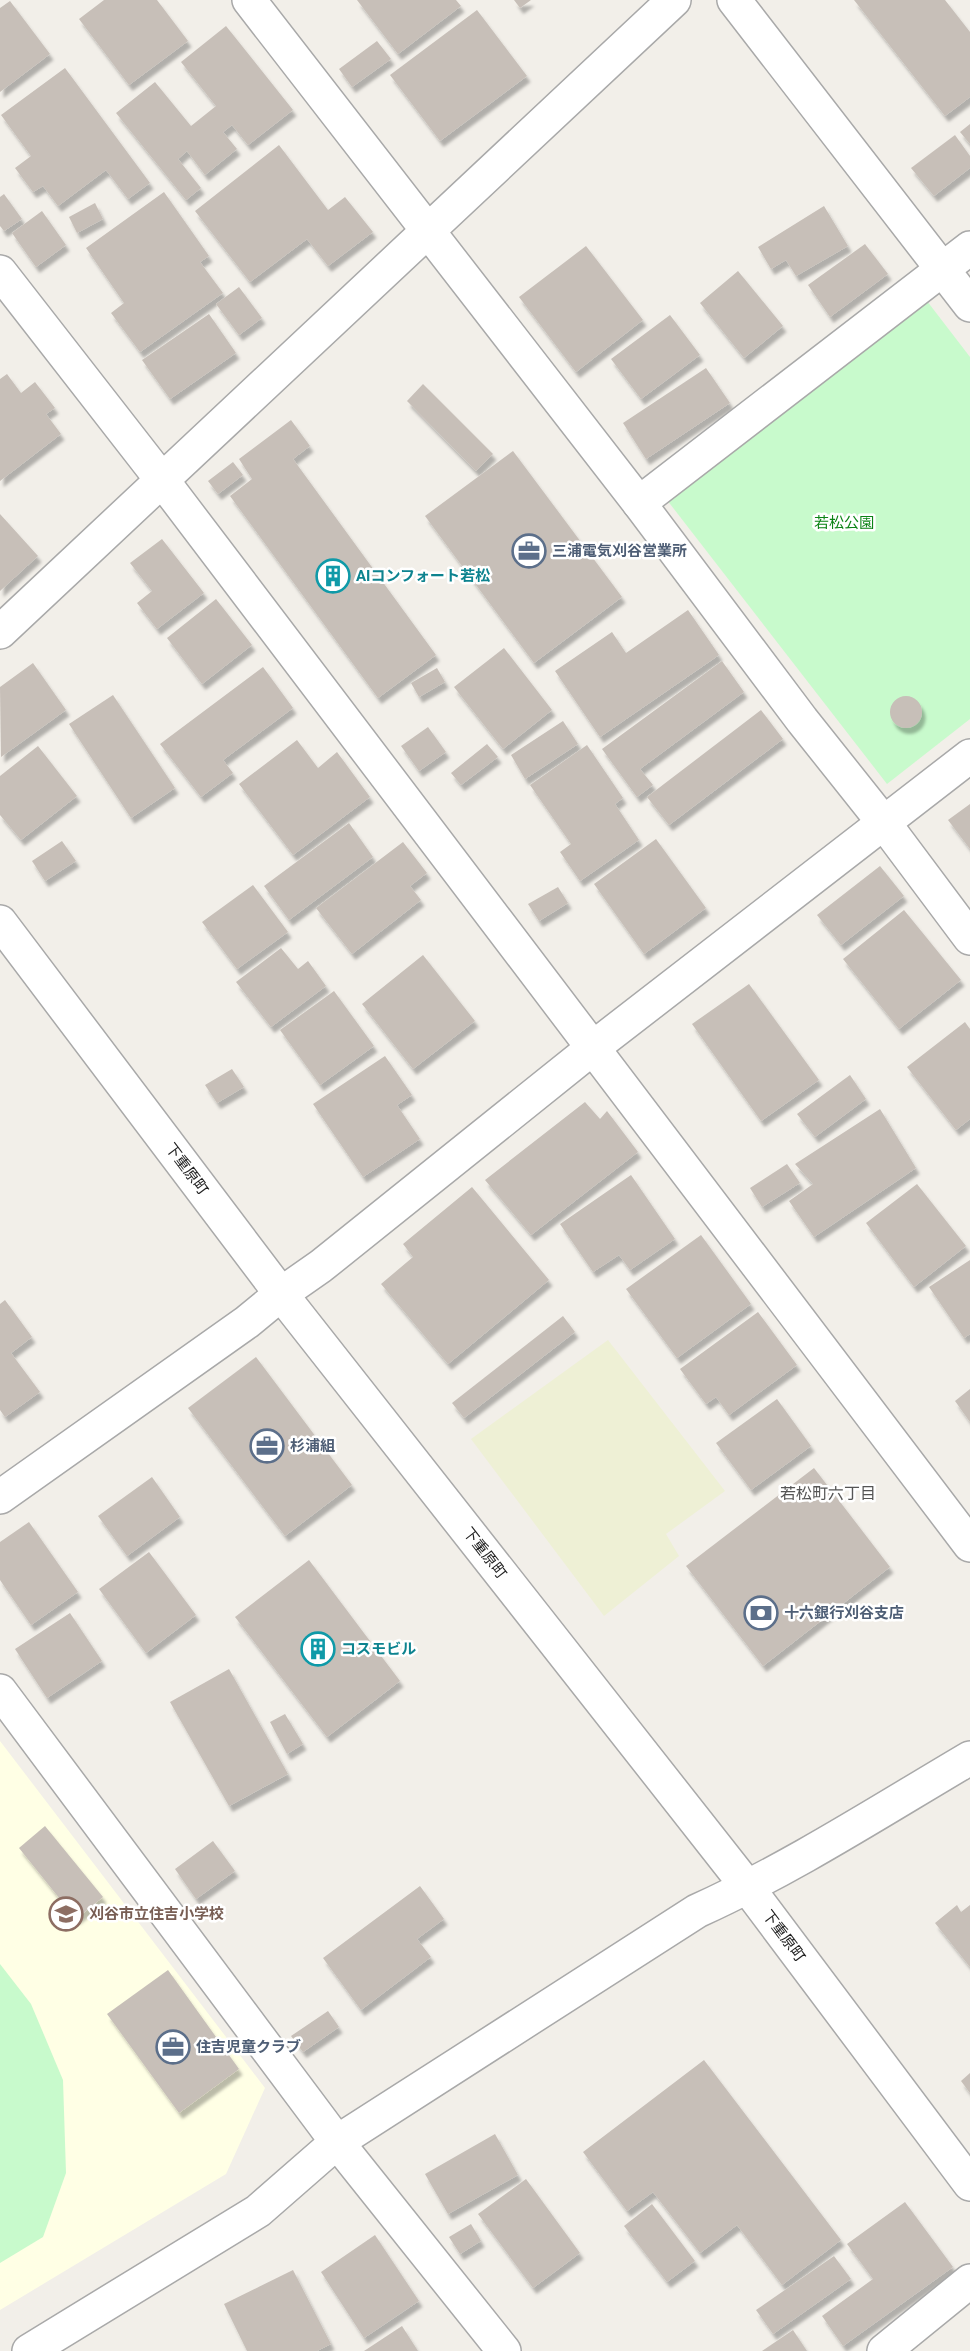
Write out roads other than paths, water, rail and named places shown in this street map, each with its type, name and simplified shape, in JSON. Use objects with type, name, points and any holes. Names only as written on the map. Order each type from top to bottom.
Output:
[{"type":"street","points":[[249,0],[639,503],[970,938]]},
{"type":"street","points":[[0,632],[674,0]]},
{"type":"street","points":[[734,0],[970,305]]},
{"type":"street","points":[[639,503],[970,248]]},
{"type":"street","points":[[0,272],[162,480],[970,1545]]},
{"type":"street","points":[[0,1497],[247,1322],[281,1294],[321,1266],[594,1047],[970,756]]},
{"type":"street","name":"下重原町","points":[[0,922],[281,1294],[747,1888],[970,2184]]},
{"type":"street","points":[[0,1691],[337,2142],[504,2351]]},
{"type":"street","points":[[29,2351],[258,2211],[337,2142],[697,1911],[785,1868],[970,1758]]},
{"type":"street","points":[[884,2351],[970,2281]]},
{"type":"place","name":"三浦電気刈谷営業所","points":[[529,551]]},
{"type":"place","name":"AIコンフォート若松","points":[[333,576]]},
{"type":"place","name":"杉浦組","points":[[267,1446]]},
{"type":"place","name":"十六銀行刈谷支店","points":[[761,1613]]},
{"type":"place","name":"コスモビル","points":[[318,1649]]},
{"type":"place","name":"刈谷市立住吉小学校","points":[[66,1914]]},
{"type":"place","name":"住吉児童クラブ","points":[[173,2047]]},
{"type":"district","name":"若松町六丁目","points":[[828,1493]]},
{"type":"park label","name":"若松公園","points":[[844,523]]}]
